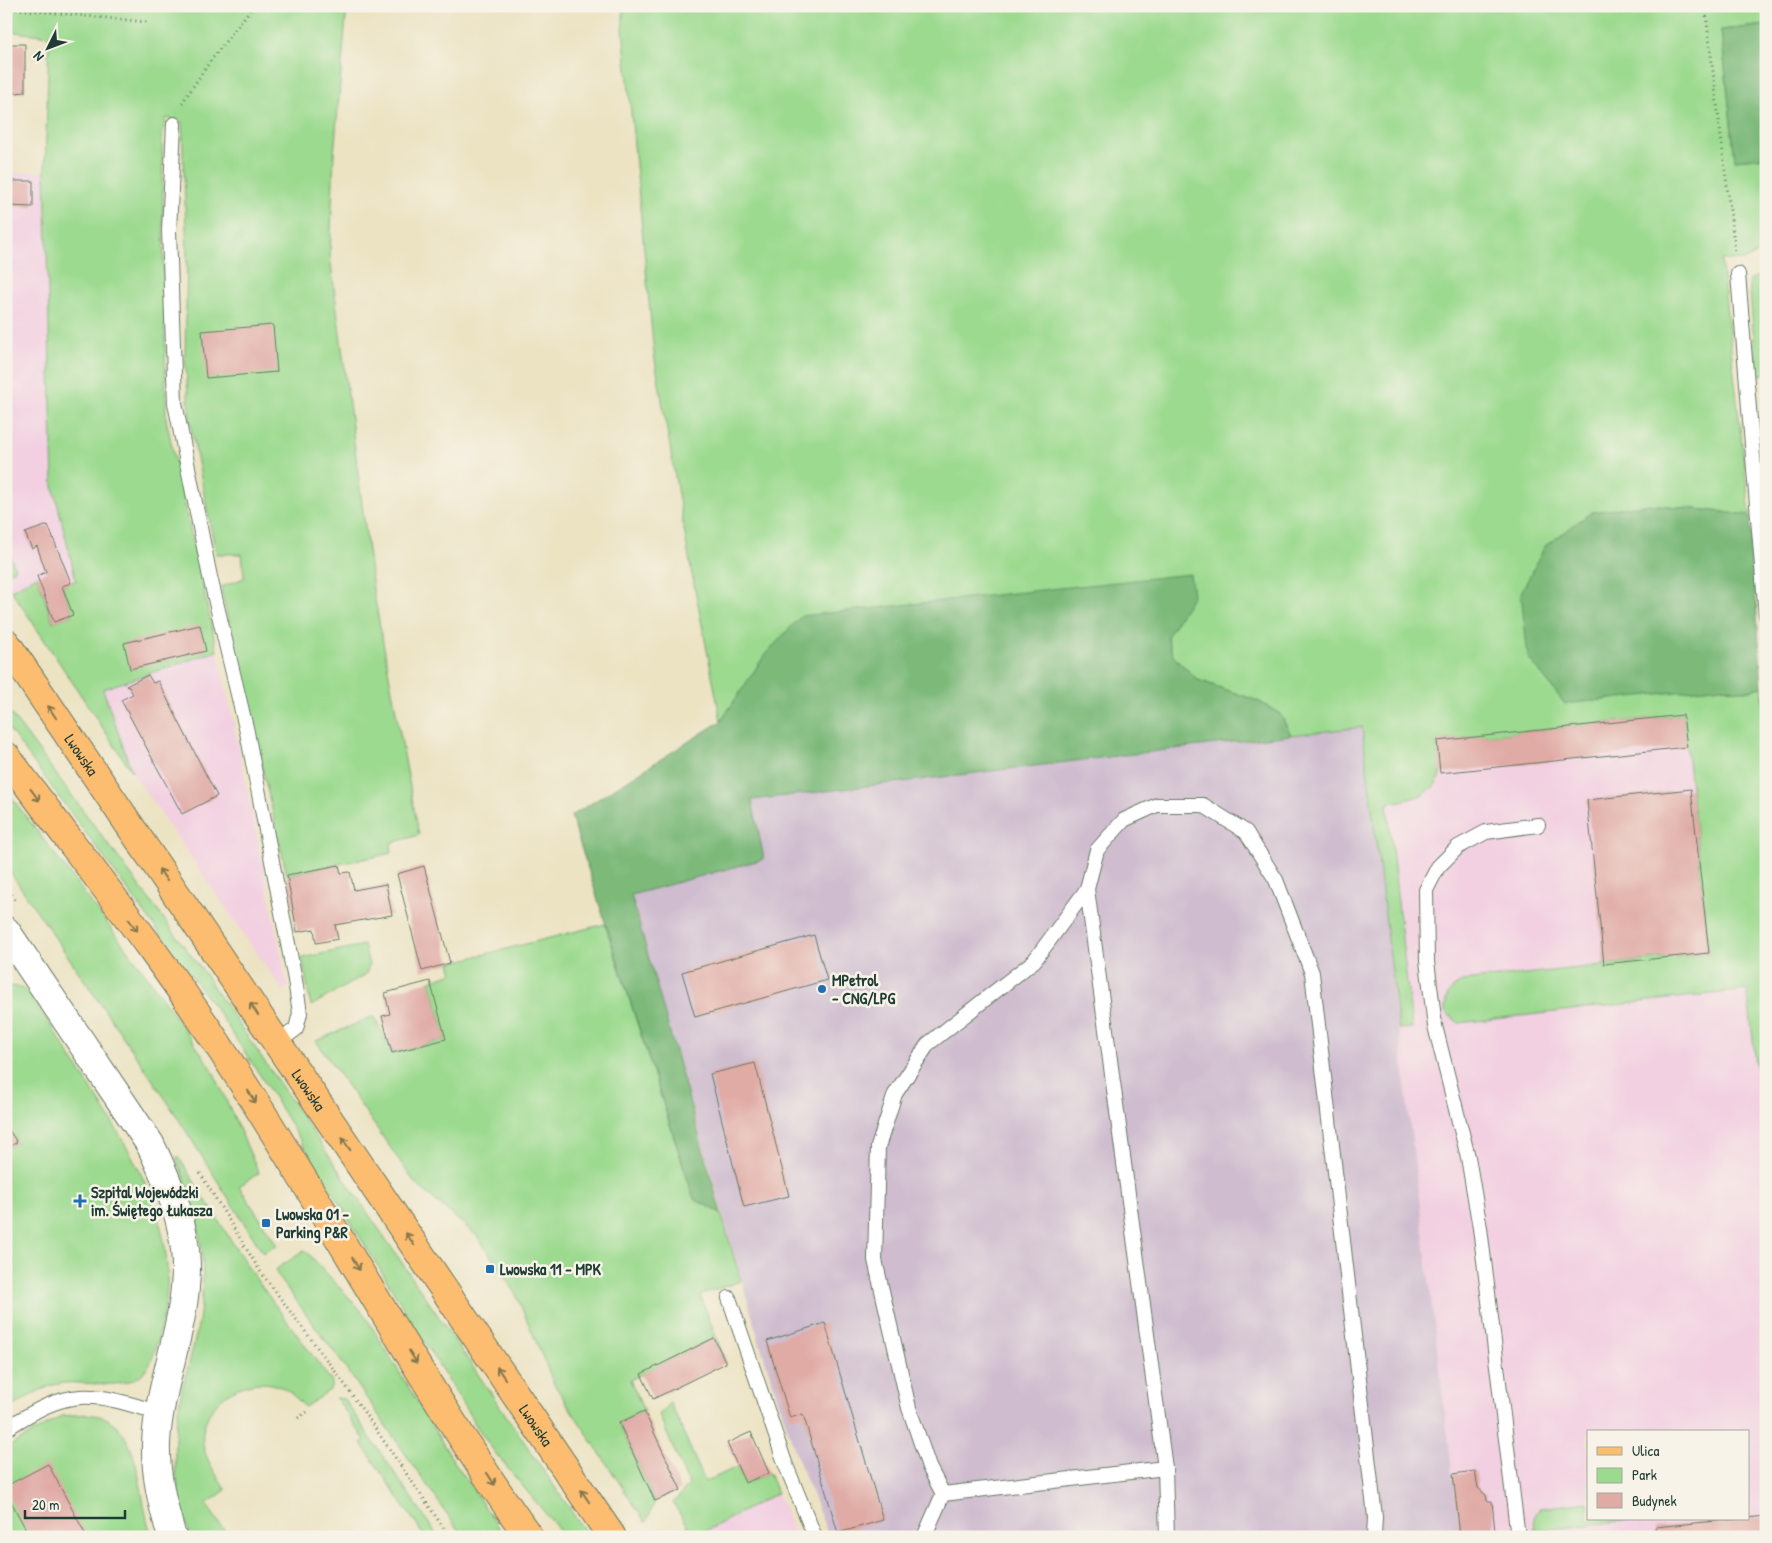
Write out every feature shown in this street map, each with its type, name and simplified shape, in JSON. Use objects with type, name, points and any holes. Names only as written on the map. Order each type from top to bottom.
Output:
[{"type":"main road","name":"Lwowska","points":[[6,643],[612,1537]]},
{"type":"main road","points":[[6,756],[159,959],[226,1056],[454,1422],[529,1537]]},
{"type":"street","points":[[11,947],[150,1144],[166,1177],[177,1212],[186,1262],[184,1301],[160,1413],[156,1443],[157,1472],[162,1506],[172,1537]]},
{"type":"lane","points":[[174,124],[169,231],[175,402],[210,577],[247,732],[295,980],[300,1013],[296,1029],[277,1043]]},
{"type":"lane","points":[[1738,274],[1766,615]]},
{"type":"lane","points":[[944,1494],[929,1467],[908,1408],[875,1260],[878,1146],[895,1094],[928,1044],[1034,961],[1087,889],[1097,850],[1124,820],[1157,805],[1204,806],[1246,832],[1276,880],[1312,973],[1375,1517],[1374,1537]]},
{"type":"lane","points":[[1518,1537],[1480,1228],[1468,1157],[1436,1026],[1427,961],[1426,890],[1438,867],[1458,847],[1486,832],[1538,825]]},
{"type":"lane","points":[[1087,889],[1165,1468],[1167,1537]]},
{"type":"lane","points":[[729,1298],[785,1463],[815,1537]]},
{"type":"lane","points":[[6,1429],[36,1410],[62,1399],[90,1396],[118,1400],[160,1413]]},
{"type":"lane","points":[[944,1494],[1165,1468]]},
{"type":"lane","points":[[924,1537],[944,1494]]},
{"type":"path","points":[[174,124],[184,98],[253,6]]},
{"type":"path","points":[[1705,6],[1738,274]]},
{"type":"path","points":[[6,8],[147,22]]},
{"type":"path","points":[[6,886],[17,902]]},
{"type":"path","points":[[194,1165],[260,1272],[346,1386],[450,1537]]},
{"type":"path","points":[[298,1418],[307,1412]]},
{"type":"shaded area","points":[[45,171],[53,486],[103,689],[217,651],[288,988],[283,991],[132,772],[6,582],[6,173]]},
{"type":"shaded area","points":[[1723,687],[1766,1045],[1766,1537],[1460,1537],[1362,727]]},
{"type":"shaded area","points":[[1362,727],[1460,1537],[829,1537],[796,1454],[760,1344],[631,895],[764,859],[751,800]]},
{"type":"shaded area","points":[[777,1493],[797,1537],[695,1537]]},
{"type":"green space","points":[[6,6],[347,6],[334,154],[330,256],[373,589],[419,835],[391,843],[392,853],[287,875],[221,587],[244,578],[242,554],[216,554],[190,422],[185,356],[187,256],[182,122],[166,118],[162,139],[166,419],[217,651],[103,689],[132,772],[11,590],[37,576],[53,622],[73,615],[62,586],[76,580],[53,486],[45,171],[49,36],[6,31]]},
{"type":"green space","points":[[623,6],[1766,6],[1766,25],[1721,30],[1735,160],[1766,157],[1766,249],[1745,260],[1721,260],[1750,515],[1649,504],[1723,687],[1744,691],[1762,687],[1766,722],[1766,1144],[1747,990],[1459,1023],[1445,1012],[1449,994],[1454,987],[1463,981],[1709,953],[1683,715],[1437,741],[1441,766],[1437,782],[1426,793],[1387,804],[1412,1028],[1399,1029],[1362,727],[1291,735],[1280,714],[1258,701],[1198,680],[1173,656],[1167,637],[1178,617],[765,655],[721,721],[690,564],[654,354],[623,29]]},
{"type":"green space","points":[[1766,25],[1766,157],[1735,160],[1721,30]]},
{"type":"green space","points":[[1766,272],[1766,373],[1757,377],[1749,280]]},
{"type":"green space","points":[[1766,420],[1766,500],[1760,421]]},
{"type":"green space","points":[[1649,504],[1750,515],[1762,687],[1744,691],[1723,687],[1565,704],[1528,657],[1521,593],[1545,546],[1592,512]]},
{"type":"green space","points":[[6,546],[15,569],[6,574]]},
{"type":"green space","points":[[1190,574],[1193,595],[1167,637],[1173,656],[1198,680],[1258,701],[1280,714],[1291,735],[752,800],[764,859],[631,895],[721,1213],[694,1199],[571,816],[721,721],[765,655],[801,616]]},
{"type":"green space","points":[[6,707],[202,970],[589,1537],[565,1537],[496,1454],[477,1427],[262,1078],[220,1015],[6,725]]},
{"type":"green space","points":[[6,790],[144,972],[214,1073],[259,1173],[239,1186],[277,1245],[263,1253],[167,1101],[6,866]]},
{"type":"green space","points":[[605,924],[694,1199],[721,1213],[741,1281],[700,1295],[726,1363],[713,1338],[630,1380],[644,1411],[619,1423],[655,1501],[646,1523],[554,1384],[515,1292],[477,1236],[415,1183],[316,1041],[374,1016],[392,1053],[446,1039],[430,981],[453,973],[450,963]]},
{"type":"green space","points":[[364,945],[369,965],[366,974],[311,1006],[302,958]]},
{"type":"green space","name":"Szpital Wojewódzki im. Świętego Łukasza","points":[[6,986],[20,987],[31,996],[116,1128],[144,1182],[155,1209],[163,1237],[167,1267],[166,1298],[160,1330],[153,1356],[143,1373],[130,1381],[121,1383],[56,1384],[34,1394],[6,1411],[6,1149],[17,1142],[6,1126]]},
{"type":"green space","points":[[178,1156],[251,1272],[332,1382],[330,1390],[305,1407],[281,1387],[266,1383],[252,1384],[224,1396],[206,1419],[203,1434],[204,1449],[226,1490],[206,1504],[229,1537],[191,1537],[177,1485],[175,1449],[178,1413],[199,1320],[203,1277],[198,1225],[189,1191],[176,1158]]},
{"type":"green space","points":[[305,1250],[364,1314],[451,1457],[505,1537],[463,1537],[343,1364],[278,1276],[275,1270]]},
{"type":"green space","points":[[336,1398],[344,1399],[438,1537],[425,1537],[361,1443],[365,1440]]},
{"type":"green space","points":[[670,1402],[705,1482],[737,1467],[745,1483],[769,1473],[777,1493],[695,1537],[673,1537],[688,1526],[673,1503],[689,1485],[659,1415]]},
{"type":"green space","points":[[87,1414],[109,1420],[120,1429],[128,1442],[134,1457],[152,1537],[6,1537],[6,1448],[62,1416]]},
{"type":"green space","points":[[1587,1502],[1587,1520],[1629,1520],[1535,1531],[1534,1517],[1540,1508]]},
{"type":"building","points":[[9,44],[25,44],[25,92],[6,94]]},
{"type":"building","points":[[6,181],[33,181],[33,207],[6,206]]},
{"type":"building","points":[[273,325],[277,372],[206,378],[202,331]]},
{"type":"building","points":[[48,525],[71,583],[62,586],[73,615],[54,622],[37,576],[46,572],[37,546],[32,549],[25,533]]},
{"type":"building","points":[[200,625],[206,651],[130,669],[124,643]]},
{"type":"building","points":[[148,675],[153,683],[158,681],[217,796],[182,814],[121,700],[133,694],[129,687],[126,686]]},
{"type":"building","points":[[1683,715],[1687,747],[1440,773],[1437,741]]},
{"type":"building","points":[[1691,789],[1709,953],[1604,964],[1587,800]]},
{"type":"building","points":[[339,865],[341,873],[350,872],[354,890],[386,884],[392,915],[335,925],[338,939],[316,943],[314,929],[297,932],[287,875]]},
{"type":"building","points":[[424,866],[450,963],[422,971],[397,874]]},
{"type":"building","points":[[814,935],[827,980],[695,1017],[682,972]]},
{"type":"building","points":[[430,981],[446,1039],[392,1053],[382,1016],[390,1014],[385,993]]},
{"type":"building","points":[[755,1063],[789,1196],[744,1207],[710,1074]]},
{"type":"building","points":[[6,1126],[17,1142],[6,1149]]},
{"type":"building","points":[[825,1323],[883,1520],[838,1533],[803,1414],[790,1418],[767,1341]]},
{"type":"building","points":[[714,1338],[726,1363],[653,1399],[641,1374]]},
{"type":"building","points":[[644,1411],[681,1490],[655,1501],[619,1423]]},
{"type":"building","points":[[751,1432],[769,1473],[745,1483],[727,1443]]},
{"type":"building","points":[[48,1464],[87,1537],[30,1537],[6,1492],[6,1486]]},
{"type":"building","points":[[1475,1471],[1478,1488],[1486,1495],[1487,1501],[1492,1501],[1495,1532],[1460,1536],[1453,1474]]},
{"type":"building","points":[[1766,1516],[1766,1537],[1656,1537],[1655,1527],[1726,1520],[1750,1520],[1750,1518]]},
{"type":"place","name":"MPetrol - CNG/LPG","points":[[822,989]]},
{"type":"place","name":"Szpital Wojewódzki im. Świętego Łukasza","points":[[80,1201]]},
{"type":"place","name":"Lwowska 01 - Parking P&R","points":[[266,1223]]},
{"type":"place","name":"Lwowska 11 - MPK","points":[[490,1269]]}]
